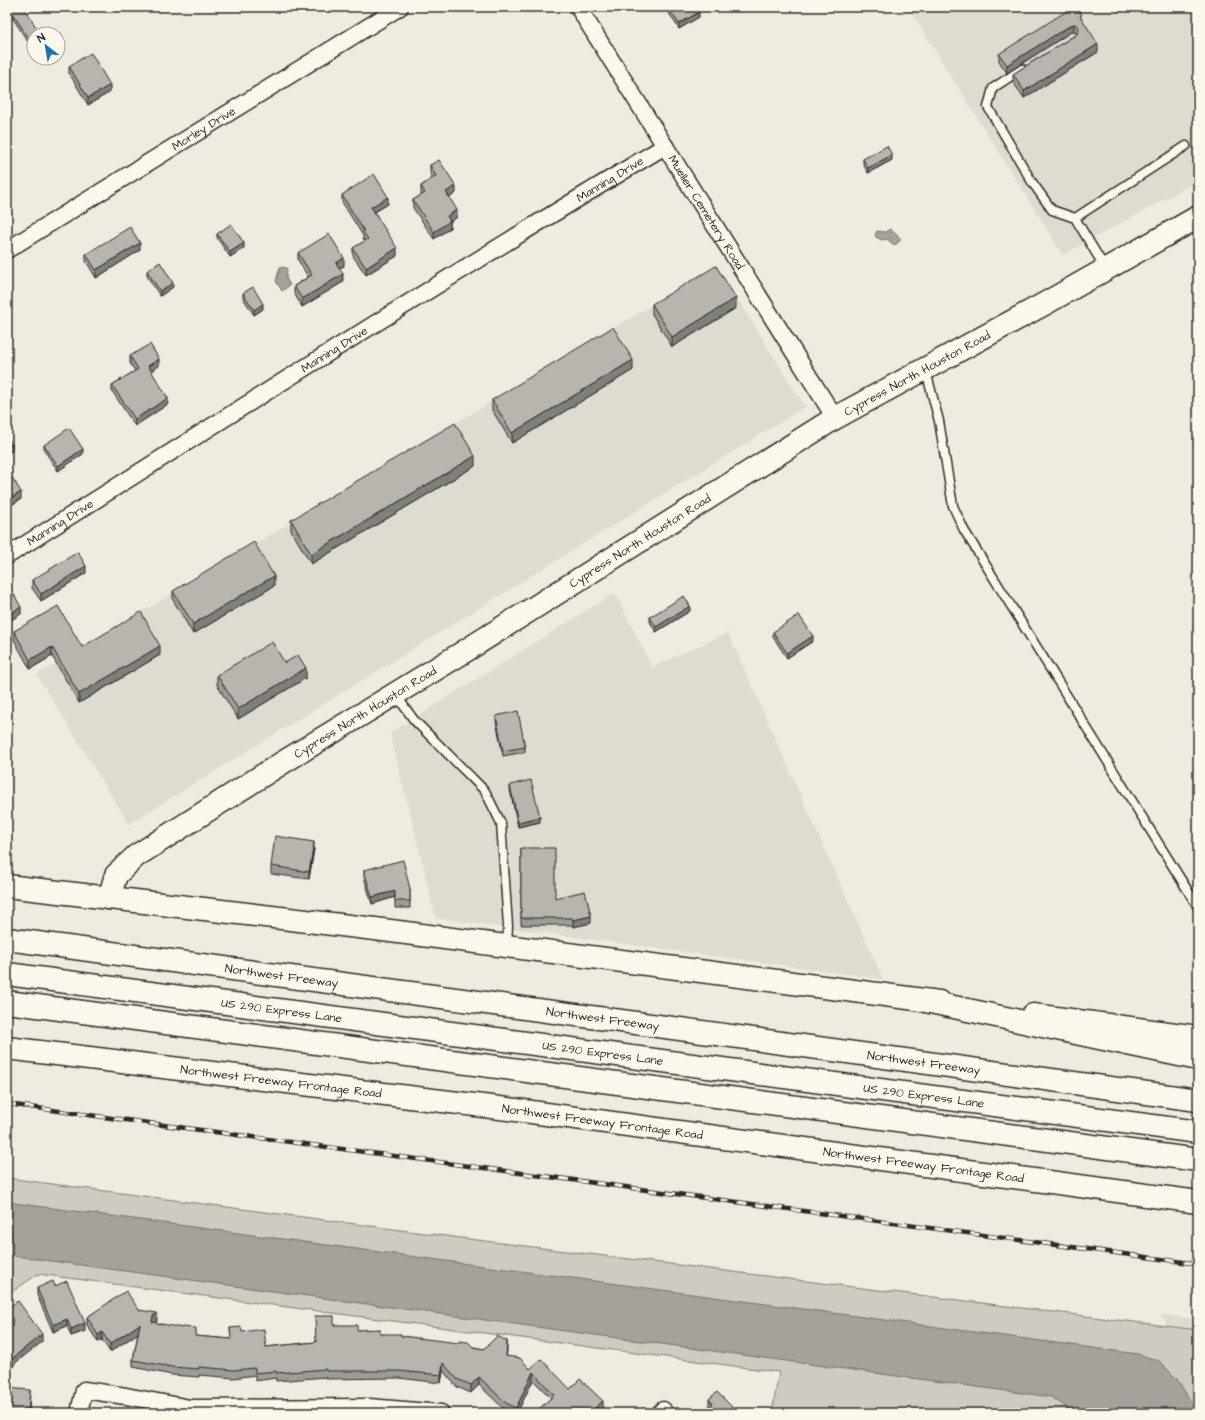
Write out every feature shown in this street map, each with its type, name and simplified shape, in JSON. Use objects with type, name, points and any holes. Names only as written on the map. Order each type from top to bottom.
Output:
[{"type":"main road","name":"Cypress North Houston Road","points":[[109,898],[116,875],[136,856],[282,763],[395,694],[835,418],[1198,217]]},
{"type":"main road","points":[[7,886],[375,929],[921,1000],[1198,1038]]},
{"type":"main road","name":"Northwest Freeway","points":[[7,939],[636,1022],[1198,1100]]},
{"type":"main road","name":"US 290 Express Lane","points":[[7,974],[1198,1132]]},
{"type":"main road","points":[[921,1000],[1198,1059]]},
{"type":"main road","points":[[7,1002],[1198,1160]]},
{"type":"main road","name":"Northwest Freeway Frontage Road","points":[[7,1048],[524,1112],[1198,1202]]},
{"type":"street","name":"Morley Drive","points":[[7,250],[400,7]]},
{"type":"street","name":"Mueller Cemetery Road","points":[[578,7],[835,418]]},
{"type":"street","name":"Manning Drive","points":[[7,556],[372,326],[563,207],[665,146]]},
{"type":"street","points":[[79,1413],[84,1390],[190,1408],[369,1407],[441,1413]]},
{"type":"lane","points":[[1030,64],[993,88],[988,107],[1032,182],[1052,210],[1075,218],[1105,269]]},
{"type":"lane","points":[[1075,218],[1186,146]]},
{"type":"lane","points":[[925,368],[938,421],[953,506],[964,530],[1198,907]]},
{"type":"lane","points":[[395,694],[414,720],[485,790],[501,823],[508,926],[506,947]]},
{"type":"shaded area","points":[[908,7],[1198,7],[1198,181],[1063,255]]},
{"type":"shaded area","points":[[890,229],[901,239],[894,245],[887,239],[882,240],[875,235],[877,231],[885,232]]},
{"type":"shaded area","points":[[717,266],[805,407],[129,824],[37,675]]},
{"type":"shaded area","points":[[280,267],[287,268],[286,278],[290,285],[282,291],[276,281]]},
{"type":"shaded area","points":[[615,593],[652,667],[728,633],[883,979],[436,918],[390,733]]},
{"type":"shaded area","points":[[7,1178],[461,1238],[1198,1330],[1198,1413],[772,1413],[779,1372],[38,1274],[7,1295]]},
{"type":"shaded area","points":[[7,1202],[1138,1354],[1159,1361],[1177,1379],[1198,1413],[1069,1413],[1066,1407],[1051,1397],[7,1255]]},
{"type":"shaded area","points":[[1161,1315],[1198,1319],[1198,1375]]},
{"type":"building","points":[[14,7],[23,7],[35,26],[26,26],[26,34],[10,10]]},
{"type":"building","points":[[668,7],[696,7],[699,12],[679,24]]},
{"type":"building","points":[[1073,7],[1077,7],[1082,15],[1080,16],[1098,44],[1024,91],[1013,74],[1077,34],[1079,30],[1078,26],[1074,24],[1071,25],[1007,65],[999,54]]},
{"type":"building","points":[[91,53],[110,85],[88,98],[69,66]]},
{"type":"building","points":[[887,146],[892,155],[868,168],[863,159]]},
{"type":"building","points":[[439,160],[456,186],[446,192],[457,210],[447,216],[450,221],[434,232],[413,200],[425,193],[421,186],[436,176],[430,165]]},
{"type":"building","points":[[374,174],[388,197],[371,207],[397,248],[366,268],[353,248],[368,239],[342,195]]},
{"type":"building","points":[[231,224],[244,243],[230,252],[217,234]]},
{"type":"building","points":[[130,227],[140,243],[96,270],[86,254]]},
{"type":"building","points":[[329,234],[344,258],[336,263],[343,274],[302,299],[294,286],[312,275],[298,253]]},
{"type":"building","points":[[160,262],[173,283],[160,291],[147,271]]},
{"type":"building","points":[[716,266],[736,298],[672,337],[652,304]]},
{"type":"building","points":[[253,287],[263,304],[254,310],[243,293]]},
{"type":"building","points":[[613,327],[633,360],[512,433],[492,400]]},
{"type":"building","points":[[150,344],[159,359],[148,366],[168,398],[135,419],[112,385],[138,369],[130,356]]},
{"type":"building","points":[[455,423],[475,456],[311,554],[291,520]]},
{"type":"building","points":[[69,428],[83,449],[58,466],[44,445]]},
{"type":"building","points":[[7,436],[12,444],[7,446]]},
{"type":"building","points":[[7,469],[21,492],[10,498],[7,494]]},
{"type":"building","points":[[254,542],[274,576],[193,624],[173,591]]},
{"type":"building","points":[[78,552],[86,566],[41,594],[32,580]]},
{"type":"building","points":[[12,591],[21,607],[7,615],[7,594]]},
{"type":"building","points":[[684,596],[690,606],[656,627],[650,617]]},
{"type":"building","points":[[58,606],[82,647],[141,612],[160,646],[79,694],[52,647],[30,660],[14,631]]},
{"type":"building","points":[[799,615],[813,636],[787,653],[773,632]]},
{"type":"building","points":[[272,642],[285,663],[298,655],[306,668],[238,709],[217,675]]},
{"type":"building","points":[[518,711],[525,747],[503,751],[496,716]]},
{"type":"building","points":[[531,780],[540,817],[518,822],[510,785]]},
{"type":"building","points":[[275,836],[314,842],[309,872],[271,866]]},
{"type":"building","points":[[521,848],[555,848],[555,898],[585,891],[591,916],[573,920],[572,918],[521,918]]},
{"type":"building","points":[[403,860],[410,889],[410,901],[395,901],[395,891],[372,897],[364,870]]},
{"type":"building","points":[[53,1281],[55,1286],[67,1281],[85,1323],[71,1329],[67,1319],[53,1325],[37,1288]]},
{"type":"building","points":[[126,1291],[139,1310],[157,1313],[153,1316],[152,1322],[182,1328],[196,1328],[195,1336],[231,1339],[230,1328],[241,1327],[242,1332],[264,1329],[266,1347],[316,1342],[315,1316],[334,1316],[334,1325],[357,1325],[357,1330],[380,1329],[380,1334],[401,1334],[401,1336],[459,1343],[459,1341],[468,1342],[473,1347],[484,1349],[497,1336],[507,1341],[506,1356],[520,1358],[530,1369],[541,1359],[570,1389],[580,1379],[603,1401],[592,1411],[594,1413],[537,1413],[536,1412],[554,1395],[533,1372],[516,1408],[506,1403],[479,1377],[471,1385],[457,1379],[443,1363],[441,1375],[399,1371],[326,1371],[326,1369],[255,1373],[255,1368],[234,1370],[199,1367],[199,1369],[172,1367],[133,1360],[140,1324],[110,1344],[102,1332],[98,1335],[87,1317]]},
{"type":"building","points":[[18,1301],[42,1334],[7,1363],[7,1308]]},
{"type":"building","points":[[7,1388],[30,1390],[28,1413],[7,1413]]},
{"type":"building","points":[[717,1392],[738,1413],[703,1413],[713,1404],[709,1399]]},
{"type":"railway","points":[[7,1104],[1198,1264]]}]
